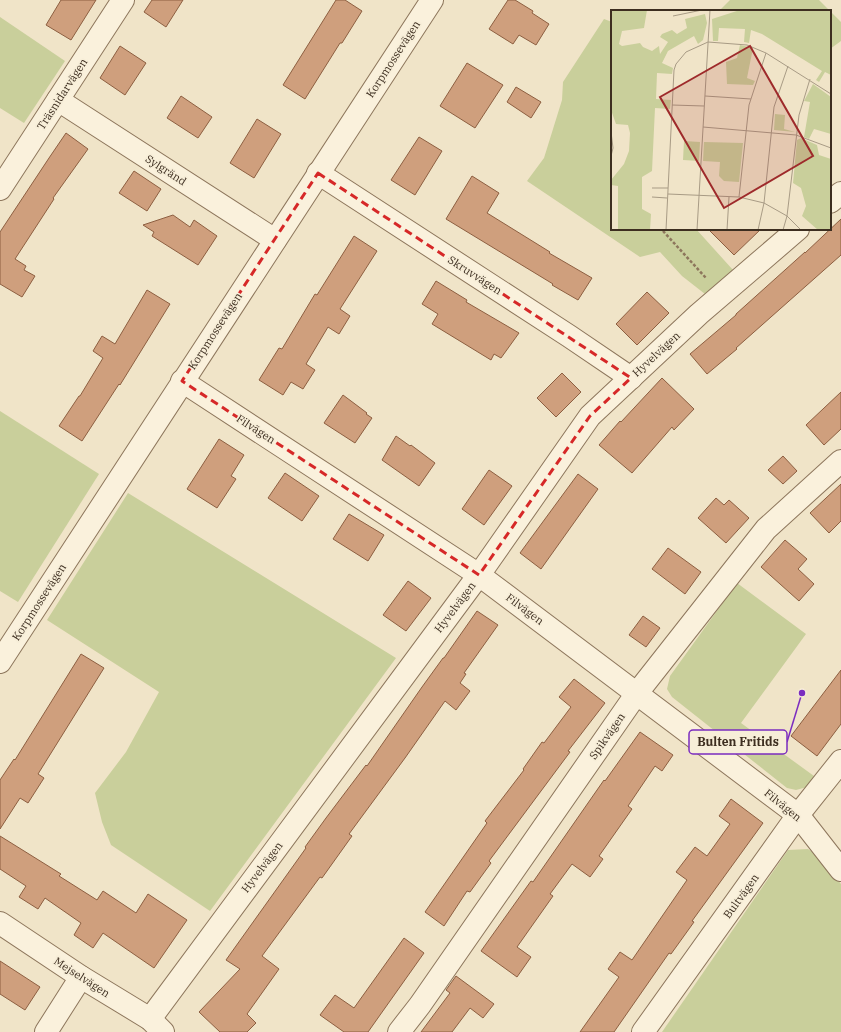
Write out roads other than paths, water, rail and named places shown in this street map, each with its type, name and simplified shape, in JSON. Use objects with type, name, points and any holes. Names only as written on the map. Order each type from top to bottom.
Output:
[{"type":"street","name":"Träsnidarvägen","points":[[0,189],[123,0]]},
{"type":"street","name":"Korpmossevägen","points":[[0,662],[432,0]]},
{"type":"street","name":"Sylgränd","points":[[58,100],[275,240]]},
{"type":"street","name":"Skruvvägen","points":[[318,173],[562,331],[631,378]]},
{"type":"street","points":[[831,201],[841,193]]},
{"type":"street","name":"Hyvelvägen","points":[[156,1026],[479,575],[590,416],[699,314],[797,230]]},
{"type":"street","name":"Filvägen","points":[[182,381],[479,575],[798,815],[841,870]]},
{"type":"street","name":"Spikvägen","points":[[399,1032],[420,1005],[637,693],[766,529],[841,461]]},
{"type":"street","name":"Bultvägen","points":[[642,1032],[798,815],[841,761]]},
{"type":"street","name":"Mejselvägen","points":[[0,923],[156,1026]]},
{"type":"street","points":[[46,1032],[81,977]]},
{"type":"place","name":"Bulten Fritids","points":[[802,693]]}]
